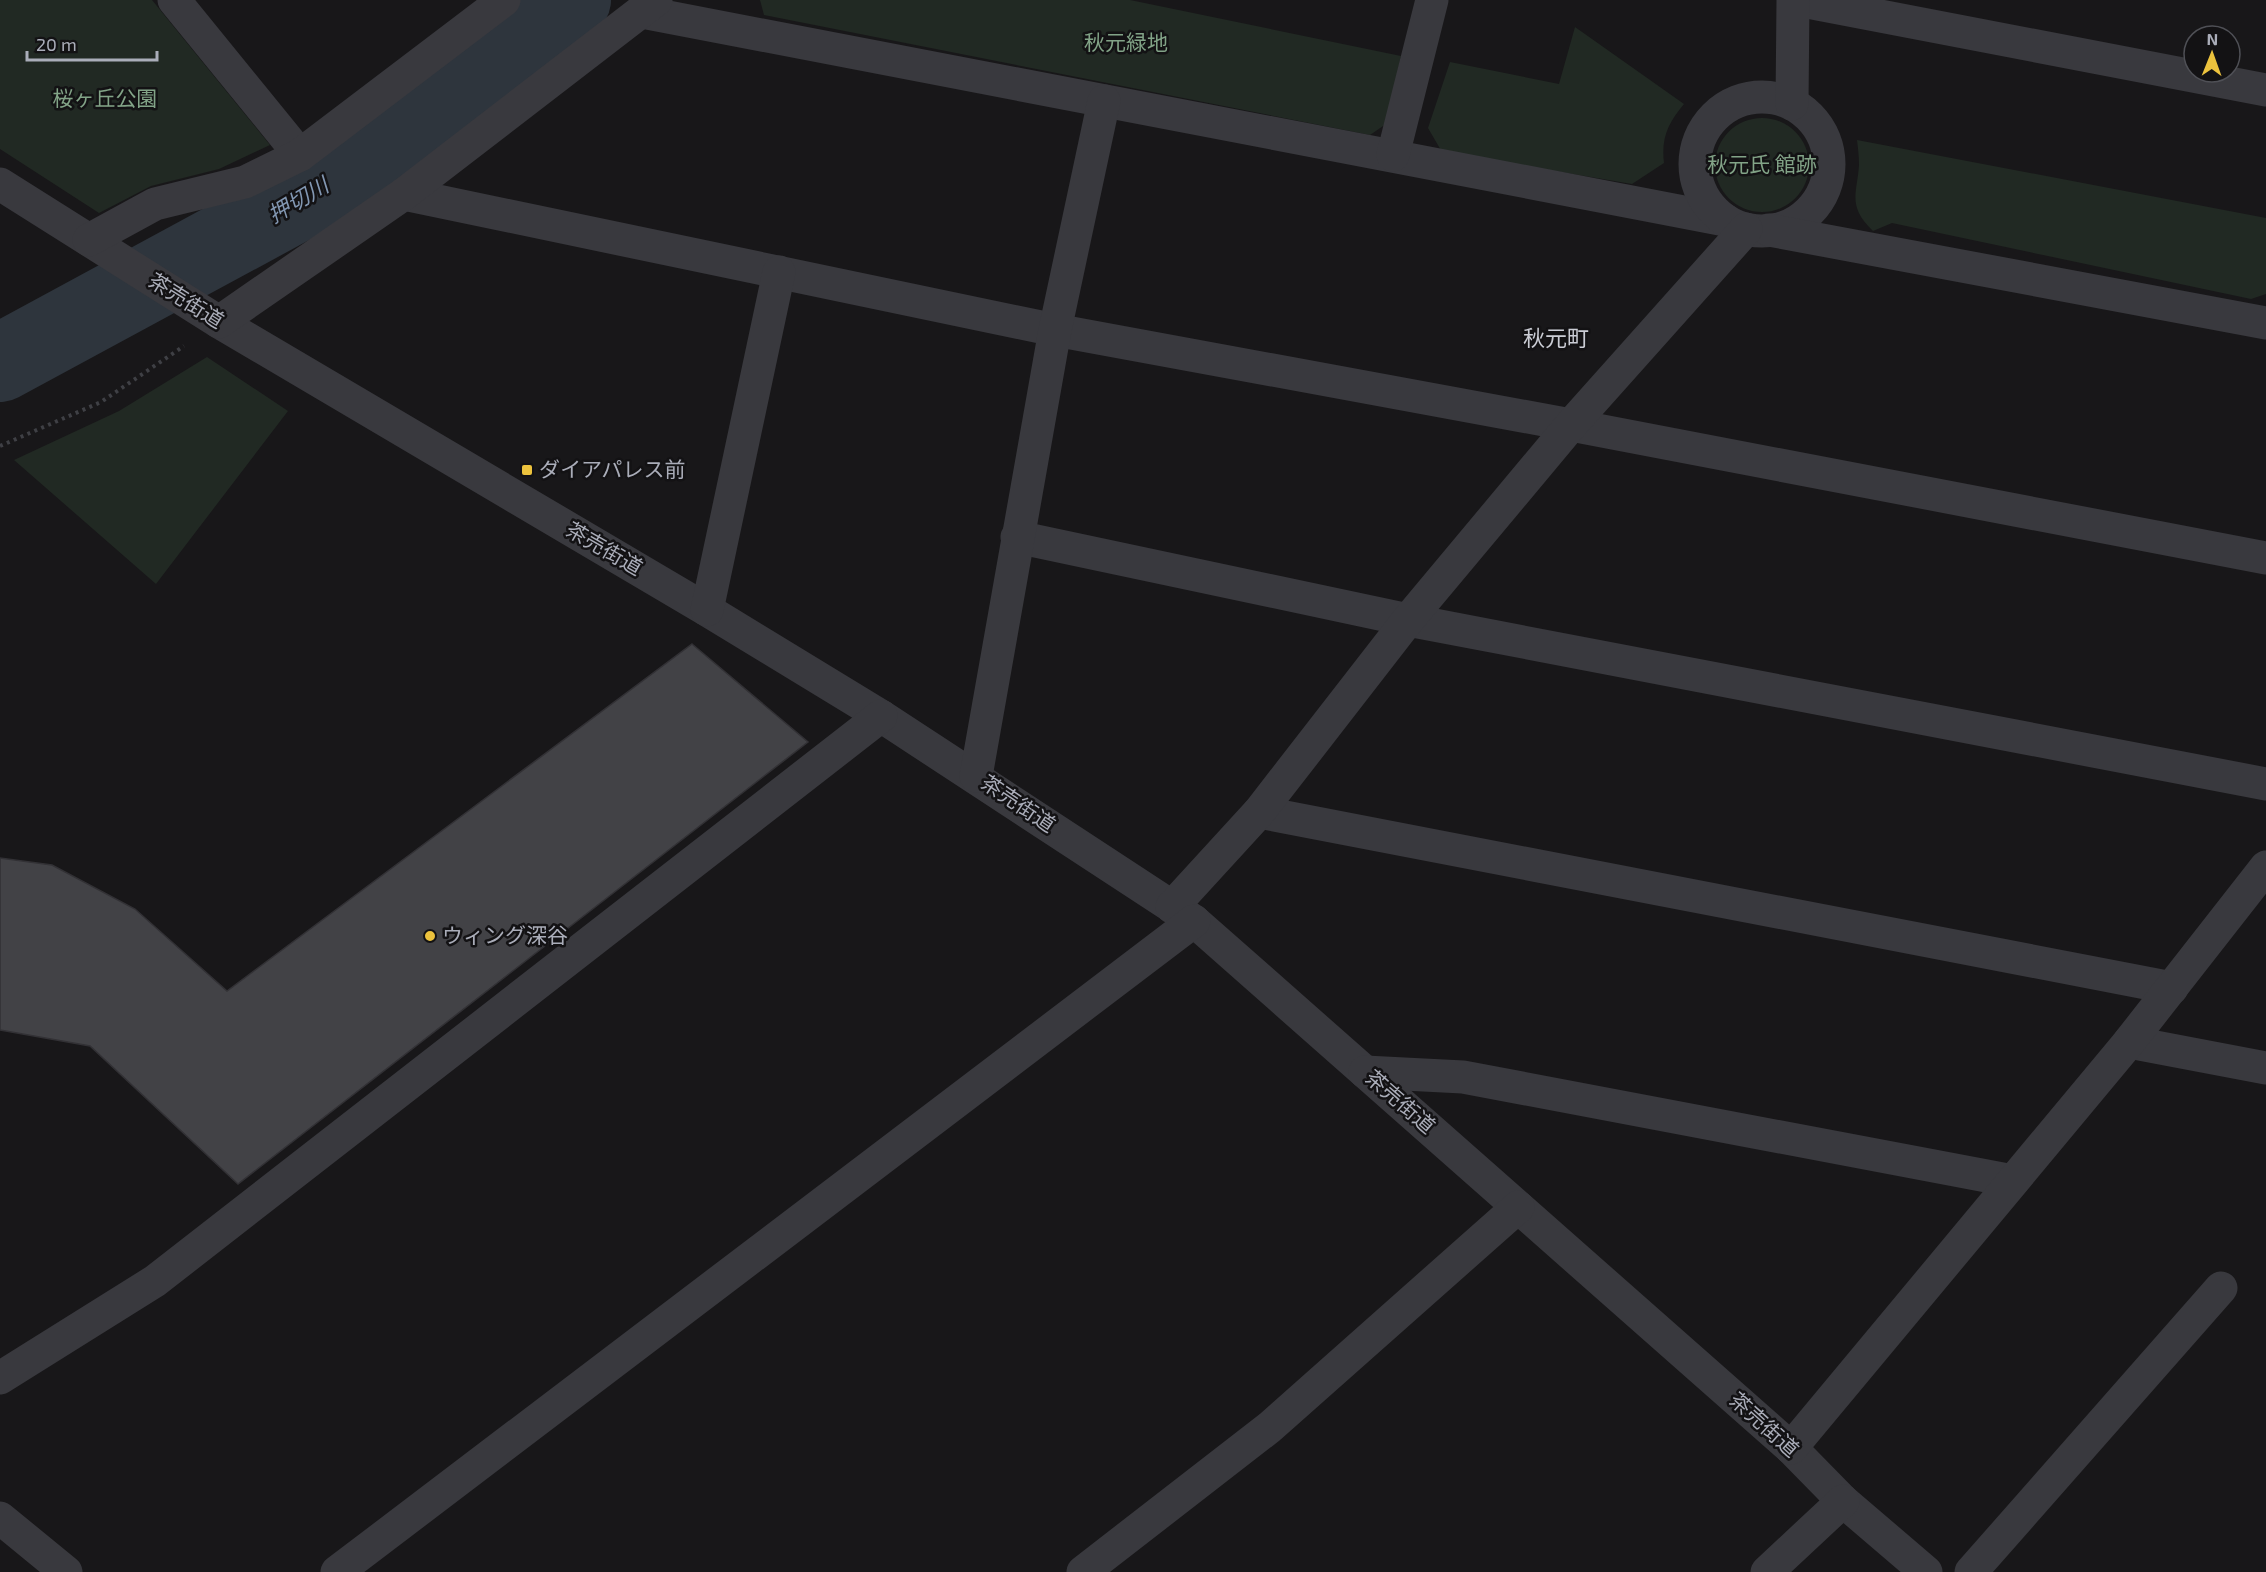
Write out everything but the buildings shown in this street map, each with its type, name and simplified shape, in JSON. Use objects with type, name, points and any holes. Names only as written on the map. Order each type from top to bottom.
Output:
[{"type":"street","points":[[174,0],[300,155]]},
{"type":"street","points":[[100,247],[155,204],[245,182],[300,155],[504,0]]},
{"type":"street","points":[[1393,155],[1432,0]]},
{"type":"street","points":[[1792,104],[1795,0],[2266,90]]},
{"type":"street","points":[[207,315],[404,194],[649,6],[1104,101],[1393,155],[1747,227],[2266,323]]},
{"type":"street","points":[[1749,98],[1772,98],[1792,104],[1809,116],[1822,134],[1828,154],[1828,176],[1821,196],[1808,212],[1791,225],[1747,227],[1709,205],[1698,185],[1695,162],[1699,141],[1710,120],[1728,106],[1749,98]]},
{"type":"street","points":[[976,776],[1055,330],[1104,101]]},
{"type":"street","name":"茶売街道","points":[[0,184],[207,315],[707,610],[881,716],[976,776],[1183,914],[1791,1448],[1843,1501],[1926,1572]]},
{"type":"street","points":[[404,194],[1055,330],[1571,425],[2266,558]]},
{"type":"street","points":[[337,1572],[1183,914],[1408,620],[1571,425],[1747,227]]},
{"type":"street","points":[[707,610],[779,272]]},
{"type":"street","points":[[1017,537],[1408,620],[2266,784]]},
{"type":"street","points":[[0,1378],[155,1281],[881,716]]},
{"type":"street","points":[[1259,812],[2172,988]]},
{"type":"street","points":[[1791,1448],[2129,1042],[2266,867]]},
{"type":"street","points":[[2129,1042],[2266,1068]]},
{"type":"street","points":[[1365,1072],[1463,1077],[2013,1181]]},
{"type":"street","points":[[1083,1572],[1270,1427],[1518,1207]]},
{"type":"street","points":[[1971,1572],[2221,1288]]},
{"type":"street","points":[[1767,1572],[1843,1501]]},
{"type":"street","points":[[0,1518],[66,1572]]},
{"type":"path","points":[[0,446],[101,402],[207,315]]},
{"type":"green space","name":"桜ヶ丘公園","points":[[0,0],[152,0],[270,145],[219,169],[151,186],[99,213],[0,149]]},
{"type":"green space","name":"秋元緑地","points":[[760,0],[1130,0],[1401,56],[1386,124],[1370,135],[764,15]]},
{"type":"green space","points":[[1575,27],[1684,104],[1667,131],[1663,154],[1664,163],[1632,184],[1442,152],[1428,128],[1450,62],[1559,84]]},
{"type":"green space","name":"秋元氏 館跡","points":[[1762,118],[1780,122],[1795,132],[1805,147],[1809,165],[1805,183],[1795,198],[1780,208],[1762,212],[1744,208],[1729,198],[1719,183],[1715,165],[1719,147],[1729,132],[1744,122]]},
{"type":"green space","points":[[1857,140],[2266,218],[2266,294],[2251,299],[1892,223],[1873,231],[1857,207],[1859,165]]},
{"type":"green space","points":[[207,357],[288,411],[156,584],[14,460],[119,411]]},
{"type":"waterway","name":"押切川","points":[[0,363],[316,192],[572,0]]},
{"type":"place","name":"ダイアパレス前","points":[[527,470]]},
{"type":"place","name":"ウィング深谷","points":[[430,936]]},
{"type":"district","name":"秋元町","points":[[1556,338]]}]
